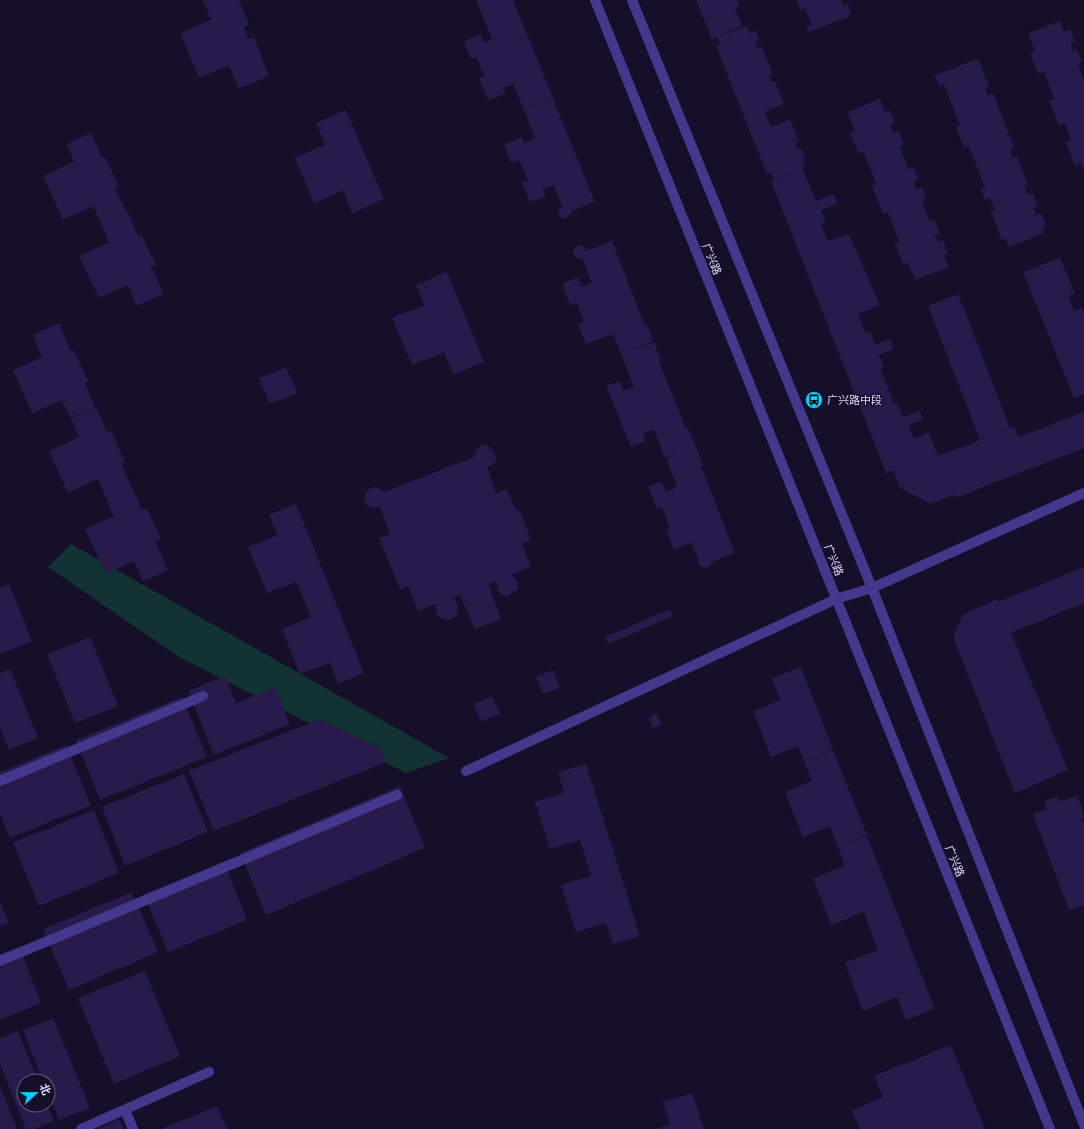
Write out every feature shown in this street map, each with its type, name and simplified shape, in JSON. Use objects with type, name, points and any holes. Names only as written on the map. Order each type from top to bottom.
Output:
[{"type":"street","name":"广兴路","points":[[595,0],[1050,1129]]},
{"type":"street","name":"广兴路","points":[[632,0],[872,588],[1084,1125]]},
{"type":"street","points":[[466,772],[836,599],[872,588],[1084,492]]},
{"type":"street","points":[[0,781],[203,696]]},
{"type":"street","points":[[0,961],[397,795]]},
{"type":"street","points":[[81,1129],[209,1072]]},
{"type":"street","points":[[125,1110],[133,1129]]},
{"type":"green space","points":[[71,544],[449,758],[406,773],[179,657],[48,567]]},
{"type":"building","points":[[203,0],[239,0],[249,25],[244,27],[248,39],[254,37],[269,76],[239,88],[229,66],[199,78],[180,33],[211,20]]},
{"type":"building","points":[[476,0],[513,0],[553,98],[524,110],[513,84],[503,88],[505,94],[488,100],[479,78],[484,76],[477,57],[471,59],[464,41],[481,34],[484,43],[492,39]]},
{"type":"building","points":[[696,0],[737,0],[740,6],[735,8],[742,26],[712,39]]},
{"type":"building","points":[[797,0],[841,0],[843,6],[848,4],[851,14],[848,17],[809,32],[807,26],[812,24],[805,8],[801,10]]},
{"type":"building","points":[[1060,21],[1064,32],[1070,29],[1075,42],[1071,44],[1073,51],[1077,49],[1082,62],[1078,64],[1084,81],[1084,171],[1081,164],[1075,166],[1066,142],[1071,140],[1065,123],[1059,125],[1049,101],[1054,99],[1044,71],[1038,74],[1030,53],[1035,51],[1028,33]]},
{"type":"building","points":[[747,26],[750,33],[756,31],[759,40],[755,41],[758,49],[762,47],[773,74],[769,76],[771,83],[775,81],[784,104],[765,112],[771,127],[790,119],[799,141],[795,142],[798,150],[801,148],[805,159],[802,160],[805,167],[774,179],[771,172],[767,174],[716,46],[720,44],[717,37]]},
{"type":"building","points":[[978,59],[989,87],[985,88],[987,95],[993,93],[1014,148],[1010,150],[1013,158],[1017,156],[1028,184],[1024,185],[1028,195],[1033,193],[1038,206],[1033,208],[1036,215],[1041,213],[1046,226],[1042,227],[1044,233],[1009,247],[1005,238],[1002,240],[991,212],[995,210],[990,198],[985,200],[981,189],[985,187],[969,146],[964,148],[956,127],[960,125],[944,84],[939,86],[935,75]]},
{"type":"building","points":[[553,99],[595,202],[571,211],[569,217],[564,219],[560,217],[558,213],[559,209],[563,208],[553,185],[543,189],[546,196],[530,202],[522,182],[528,180],[519,160],[511,163],[504,144],[521,137],[524,143],[535,138],[524,110]]},
{"type":"building","points":[[880,99],[885,112],[890,110],[895,124],[890,126],[893,133],[899,131],[904,145],[900,147],[908,169],[913,167],[918,180],[913,182],[916,189],[922,187],[926,199],[922,201],[930,222],[934,220],[940,234],[935,235],[938,242],[943,240],[948,253],[944,255],[949,267],[915,280],[908,262],[903,264],[895,243],[899,242],[888,212],[883,214],[872,185],[876,184],[864,152],[859,154],[850,133],[855,131],[847,112]]},
{"type":"building","points":[[346,110],[384,199],[352,213],[343,190],[314,203],[295,158],[325,145],[316,123]]},
{"type":"building","points":[[91,133],[102,158],[105,157],[119,186],[115,188],[126,211],[118,215],[127,211],[138,236],[141,234],[156,265],[151,267],[164,294],[137,306],[128,285],[99,298],[79,256],[109,242],[101,223],[93,206],[63,220],[43,176],[74,162],[67,144]]},
{"type":"building","points":[[802,168],[816,201],[834,194],[837,204],[821,210],[826,222],[821,224],[828,241],[849,234],[880,305],[858,315],[865,333],[870,332],[875,345],[890,339],[894,349],[879,355],[884,368],[880,369],[894,404],[897,403],[903,417],[919,411],[923,419],[909,425],[914,439],[929,432],[938,456],[980,440],[928,306],[958,294],[1010,428],[995,434],[1014,427],[1019,437],[1084,412],[1084,448],[955,498],[954,495],[931,504],[900,488],[893,470],[886,473],[771,181]]},
{"type":"building","points":[[612,241],[644,324],[646,323],[653,341],[626,352],[654,342],[661,361],[659,362],[703,465],[701,466],[735,553],[713,562],[710,566],[705,568],[698,563],[698,558],[691,543],[674,550],[666,530],[670,529],[662,507],[657,509],[648,487],[662,482],[666,492],[677,487],[666,459],[680,452],[665,458],[654,429],[643,433],[646,441],[631,447],[606,386],[620,381],[624,391],[634,387],[613,334],[586,344],[578,324],[584,322],[577,304],[570,305],[562,284],[578,277],[582,287],[592,283],[582,258],[579,259],[574,256],[573,250],[577,246],[583,246],[586,251]]},
{"type":"building","points":[[1060,258],[1075,293],[1068,296],[1074,311],[1082,308],[1084,314],[1084,394],[1074,398],[1023,272]]},
{"type":"building","points":[[447,272],[484,362],[453,375],[444,352],[412,365],[392,318],[424,305],[416,285]]},
{"type":"building","points":[[59,323],[71,351],[74,350],[88,381],[85,383],[95,407],[70,418],[62,400],[32,413],[13,370],[42,357],[33,335]]},
{"type":"building","points":[[286,367],[297,393],[270,404],[259,378]]},
{"type":"building","points":[[96,407],[107,432],[111,431],[125,462],[121,463],[142,510],[147,508],[161,539],[155,542],[168,570],[143,581],[134,561],[106,574],[85,529],[114,516],[98,479],[68,493],[49,451],[79,437],[71,419]]},
{"type":"building","points":[[486,444],[493,451],[496,457],[496,461],[487,467],[496,493],[507,489],[515,509],[519,510],[528,531],[530,540],[522,543],[531,567],[512,575],[518,582],[518,588],[514,593],[506,596],[502,595],[498,591],[496,581],[488,584],[501,619],[475,629],[460,595],[452,597],[456,601],[458,610],[457,615],[453,618],[447,620],[438,616],[436,604],[418,611],[408,586],[400,589],[379,538],[390,534],[380,507],[371,508],[367,505],[364,499],[365,494],[369,489],[374,487],[384,492],[474,457],[477,448]]},
{"type":"building","points":[[296,504],[364,673],[338,684],[330,663],[300,674],[282,629],[311,617],[296,582],[267,593],[248,547],[278,535],[269,515]]},
{"type":"building","points":[[1084,567],[1084,603],[1011,633],[1068,770],[1015,793],[953,637],[963,614],[997,599],[998,602]]},
{"type":"building","points":[[9,584],[32,641],[0,654],[0,588]]},
{"type":"building","points":[[670,609],[673,616],[608,644],[605,637]]},
{"type":"building","points":[[90,637],[118,706],[75,723],[47,654]]},
{"type":"building","points":[[801,667],[833,749],[804,761],[798,746],[771,757],[753,711],[780,700],[772,678]]},
{"type":"building","points":[[10,669],[38,738],[9,750],[0,727],[0,673]]},
{"type":"building","points":[[553,670],[560,688],[543,694],[536,677]]},
{"type":"building","points":[[225,676],[236,703],[275,688],[290,724],[214,755],[188,691]]},
{"type":"building","points":[[492,696],[500,714],[481,722],[473,704]]},
{"type":"building","points":[[182,697],[207,757],[100,800],[76,740]]},
{"type":"building","points":[[657,714],[661,724],[653,728],[649,717]]},
{"type":"building","points":[[320,719],[380,748],[386,762],[214,831],[189,771]]},
{"type":"building","points":[[66,745],[91,805],[10,838],[0,814],[0,772]]},
{"type":"building","points":[[833,750],[867,835],[849,843],[867,836],[899,918],[870,929],[864,912],[831,925],[813,878],[845,866],[830,826],[803,837],[785,792],[812,781],[804,761]]},
{"type":"building","points":[[586,764],[640,936],[613,944],[606,923],[576,932],[561,885],[591,876],[580,840],[550,849],[535,802],[564,793],[558,772]]},
{"type":"building","points":[[184,774],[208,832],[125,866],[102,807]]},
{"type":"building","points":[[400,786],[425,848],[266,915],[240,853]]},
{"type":"building","points":[[1057,796],[1059,802],[1077,796],[1084,815],[1084,818],[1082,819],[1084,825],[1084,905],[1069,910],[1033,814],[1047,809],[1044,801]]},
{"type":"building","points":[[94,810],[119,873],[39,906],[13,843]]},
{"type":"building","points":[[224,862],[247,920],[168,952],[144,894]]},
{"type":"building","points":[[132,892],[158,952],[69,990],[43,929]]},
{"type":"building","points":[[0,902],[9,923],[0,926]]},
{"type":"building","points":[[899,918],[935,1009],[906,1020],[897,997],[863,1011],[845,963],[878,950],[870,929]]},
{"type":"building","points":[[19,947],[41,1003],[0,1020],[0,954]]},
{"type":"building","points":[[145,971],[180,1056],[114,1084],[78,998]]},
{"type":"building","points":[[53,1018],[90,1108],[59,1120],[56,1113],[56,1073],[40,1073],[23,1030]]},
{"type":"building","points":[[18,1031],[35,1073],[16,1073],[16,1104],[0,1064],[0,1039]]},
{"type":"building","points":[[951,1045],[985,1129],[860,1129],[852,1110],[883,1097],[874,1076]]},
{"type":"building","points":[[0,1086],[17,1129],[0,1129]]},
{"type":"building","points":[[692,1093],[704,1129],[656,1129],[670,1124],[663,1102]]},
{"type":"building","points":[[217,1106],[227,1129],[161,1129]]},
{"type":"building","points":[[20,1113],[50,1113],[54,1121],[34,1129],[26,1129]]},
{"type":"building","points":[[119,1119],[124,1129],[98,1129]]},
{"type":"place","name":"广兴路中段","points":[[814,400]]}]
